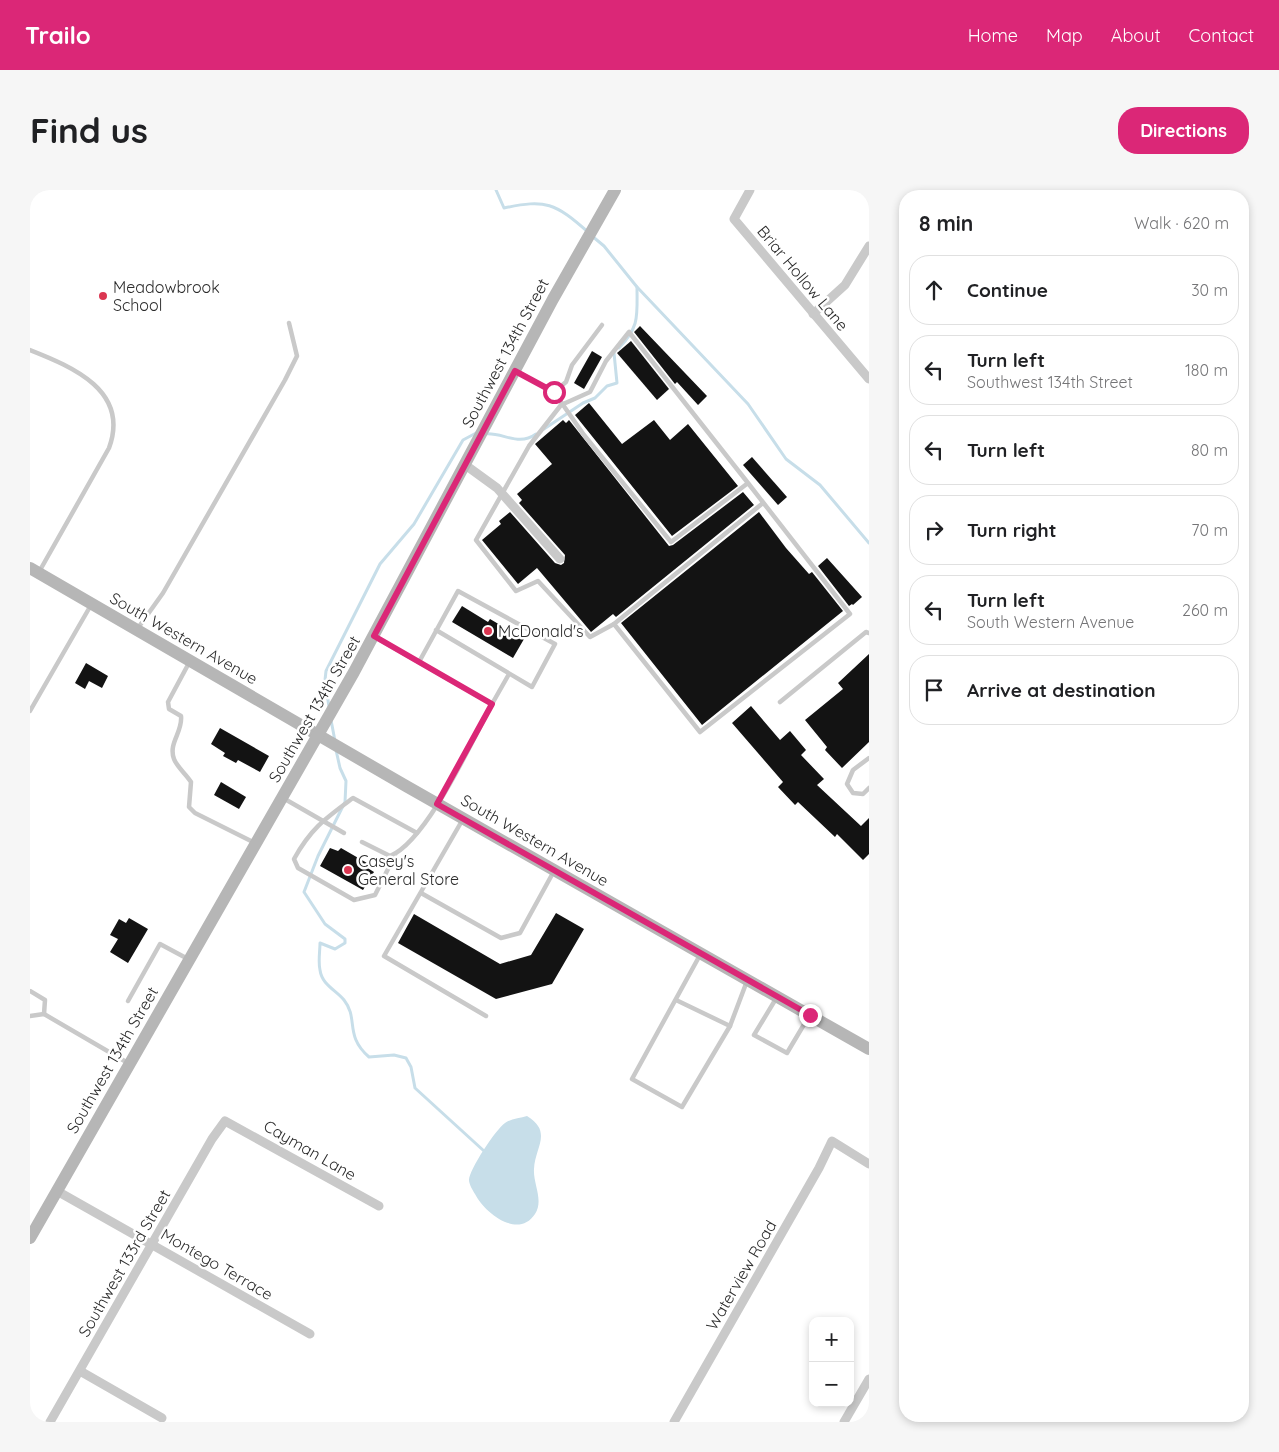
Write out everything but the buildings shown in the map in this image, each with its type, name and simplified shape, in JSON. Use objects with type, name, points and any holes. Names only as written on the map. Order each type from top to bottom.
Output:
[{"type":"main road","name":"Southwest 134th Street","points":[[30,1238],[374,636],[464,464],[614,190]]},
{"type":"main road","name":"South Western Avenue","points":[[34,570],[437,804],[869,1049]]},
{"type":"street","name":"Briar Hollow Lane","points":[[750,190],[734,219],[869,379]]},
{"type":"street","points":[[813,314],[845,285],[869,246]]},
{"type":"street","points":[[464,464],[502,494],[560,559]]},
{"type":"street","name":"Cayman Lane","points":[[225,1121],[379,1206]]},
{"type":"street","name":"Southwest 133rd Street","points":[[50,1422],[212,1139],[225,1121]]},
{"type":"street","name":"Waterview Road","points":[[674,1422],[819,1168],[832,1141],[869,1164]]},
{"type":"street","name":"Montego Terrace","points":[[56,1191],[310,1334]]},
{"type":"street","points":[[80,1371],[162,1418]]},
{"type":"street","points":[[844,1422],[869,1380]]},
{"type":"lane","points":[[137,629],[168,585],[297,356],[289,323]]},
{"type":"lane","points":[[554,392],[566,382],[572,365],[602,324]]},
{"type":"lane","points":[[614,624],[700,732],[850,614],[629,332],[606,361],[590,392],[561,405],[529,446],[476,540],[516,591],[538,581],[590,637],[614,624],[763,503]]},
{"type":"lane","points":[[30,350],[72,369],[98,386],[109,402],[114,428],[109,448],[34,570]]},
{"type":"lane","points":[[515,371],[554,392],[561,405],[671,542],[748,483]]},
{"type":"lane","points":[[419,662],[436,630],[458,591],[555,644],[532,687],[436,630]]},
{"type":"lane","points":[[30,711],[92,604]]},
{"type":"lane","points":[[780,702],[866,632],[869,633]]},
{"type":"lane","points":[[374,636],[492,704]]},
{"type":"lane","points":[[190,660],[168,702],[170,709],[181,716],[182,722],[172,747],[174,761],[191,782],[189,807],[195,813],[256,843]]},
{"type":"lane","points":[[417,833],[353,798],[323,820],[306,838],[294,859],[298,868],[354,900],[375,895],[395,854],[417,833],[437,804],[509,674]]},
{"type":"lane","points":[[869,758],[853,770],[847,784],[853,793],[863,794],[869,788]]},
{"type":"lane","points":[[282,797],[344,833]]},
{"type":"lane","points":[[464,818],[384,956],[486,1016]]},
{"type":"lane","points":[[362,842],[386,856],[395,854]]},
{"type":"lane","points":[[421,893],[501,938],[520,933],[555,870]]},
{"type":"lane","points":[[128,1001],[160,944],[188,959]]},
{"type":"lane","points":[[701,953],[632,1079],[682,1107],[730,1026],[748,980]]},
{"type":"lane","points":[[30,991],[45,1000],[44,1014]]},
{"type":"lane","points":[[777,996],[754,1035],[786,1053],[810,1015]]},
{"type":"lane","points":[[676,1000],[730,1026]]},
{"type":"lane","points":[[30,1016],[44,1014],[129,1064]]},
{"type":"water","points":[[527,1116],[535,1122],[541,1134],[534,1169],[538,1209],[528,1221],[520,1224],[511,1224],[493,1215],[479,1201],[469,1180],[478,1159],[501,1127],[510,1120]]},
{"type":"waterway","points":[[496,190],[504,208],[530,204],[549,206],[558,209],[588,232]]},
{"type":"waterway","points":[[592,236],[604,246],[637,287],[748,404],[786,459],[820,485],[869,543]]},
{"type":"waterway","points":[[619,348],[634,327],[637,287]]},
{"type":"waterway","points":[[544,429],[583,403],[595,398],[607,386],[617,383],[614,353]]},
{"type":"waterway","points":[[329,707],[325,680],[326,671],[380,564],[414,524],[463,440],[478,432]]},
{"type":"waterway","points":[[485,434],[517,439],[529,438],[536,434]]},
{"type":"waterway","points":[[331,720],[335,741]]},
{"type":"waterway","points":[[336,750],[340,768],[346,781],[345,802],[318,856],[304,892],[325,924],[345,939],[345,943],[335,949],[320,943],[319,964],[321,975],[323,980],[341,996],[348,1007],[354,1034],[361,1049],[369,1057],[394,1055],[406,1058],[411,1067],[415,1088],[484,1151]]},
{"type":"place","name":"Meadowbrook School","points":[[103,296]]},
{"type":"place","name":"McDonald's","points":[[488,631]]},
{"type":"place","name":"Casey's General Store","points":[[348,870]]},
{"type":"route","points":[[554,392],[515,371],[374,636],[492,704],[437,804],[810,1015]]}]
